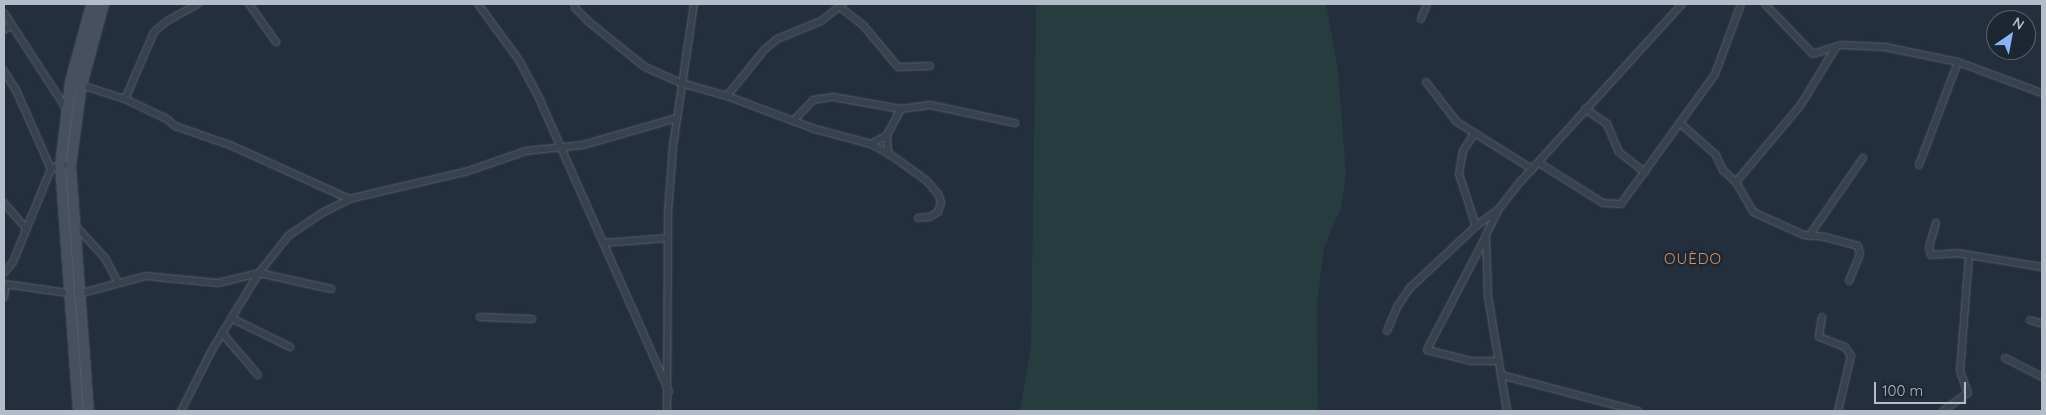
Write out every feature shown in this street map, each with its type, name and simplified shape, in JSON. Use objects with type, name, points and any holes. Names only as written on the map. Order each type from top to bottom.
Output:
[{"type":"street","points":[[78,411],[60,165],[66,108],[91,4]]},
{"type":"street","points":[[88,411],[70,166],[81,85],[103,4]]},
{"type":"street","points":[[125,99],[154,32],[167,21],[198,4]]},
{"type":"street","points":[[249,4],[276,42]]},
{"type":"street","points":[[478,4],[519,60],[669,391]]},
{"type":"street","points":[[575,4],[575,8],[621,51],[645,67],[681,83],[871,144],[888,154],[927,181],[938,194],[941,202],[938,212],[930,217],[918,218]]},
{"type":"street","points":[[667,411],[669,391],[668,238],[677,118],[694,4]]},
{"type":"street","points":[[1421,19],[1426,4]]},
{"type":"street","points":[[1498,361],[1471,361],[1428,350],[1460,281],[1498,210],[1585,109],[1682,4]]},
{"type":"street","points":[[1539,163],[1604,203],[1615,206],[1620,204],[1715,74],[1741,4]]},
{"type":"street","points":[[1765,4],[1813,54],[1836,47],[1870,45],[1958,62],[2042,93]]},
{"type":"street","points":[[726,96],[764,50],[778,40],[821,22],[842,6],[863,25],[898,68],[930,66]]},
{"type":"street","points":[[4,13],[66,108]]},
{"type":"street","points":[[4,30],[11,25]]},
{"type":"street","points":[[1736,182],[1800,106],[1836,47]]},
{"type":"street","points":[[1919,165],[1958,62]]},
{"type":"street","points":[[4,71],[16,90],[51,169]]},
{"type":"street","points":[[1426,82],[1457,122],[1532,169]]},
{"type":"street","points":[[81,85],[125,99],[167,119],[175,126],[230,144],[349,199]]},
{"type":"street","points":[[794,120],[804,106],[819,97],[901,109],[930,105],[1015,123]]},
{"type":"street","points":[[888,154],[887,135],[901,109]]},
{"type":"street","points":[[1585,109],[1607,124],[1618,152],[1645,172]]},
{"type":"street","points":[[181,411],[231,318],[259,274],[294,231],[349,199],[468,171],[526,151],[559,145],[596,142],[677,118]]},
{"type":"street","points":[[1680,123],[1709,146],[1723,170],[1736,182],[1753,212],[1808,236],[1848,241],[1861,249],[1849,281]]},
{"type":"street","points":[[1474,134],[1462,151],[1459,174],[1476,226]]},
{"type":"street","points":[[871,144],[887,135]]},
{"type":"street","points":[[1808,236],[1863,158]]},
{"type":"street","points":[[4,273],[13,262],[51,169],[60,165],[70,166]]},
{"type":"street","points":[[4,203],[26,228]]},
{"type":"street","points":[[1387,331],[1397,306],[1410,288],[1476,226],[1498,210]]},
{"type":"street","points":[[73,222],[105,258],[117,282]]},
{"type":"street","points":[[1936,222],[1929,252],[2042,267]]},
{"type":"street","points":[[1486,235],[1485,271],[1507,411]]},
{"type":"street","points":[[603,243],[668,238]]},
{"type":"street","points":[[1943,411],[1968,393],[1960,371],[1969,256]]},
{"type":"street","points":[[78,294],[117,282],[146,276],[218,283],[259,274],[331,289]]},
{"type":"street","points":[[4,297],[5,284],[68,293]]},
{"type":"street","points":[[480,316],[532,319]]},
{"type":"street","points":[[1822,317],[1819,337],[1844,346],[1851,356],[1838,411]]},
{"type":"street","points":[[231,318],[290,347]]},
{"type":"street","points":[[2030,320],[2042,324]]},
{"type":"street","points":[[222,333],[258,375]]},
{"type":"street","points":[[2005,358],[2042,378]]},
{"type":"street","points":[[1500,375],[1638,411]]},
{"type":"green space","points":[[1036,4],[1326,4],[1338,70],[1346,174],[1341,208],[1324,248],[1317,303],[1318,411],[1020,411],[1031,346]]},
{"type":"district","name":"OUÈDO","points":[[1693,259]]}]
